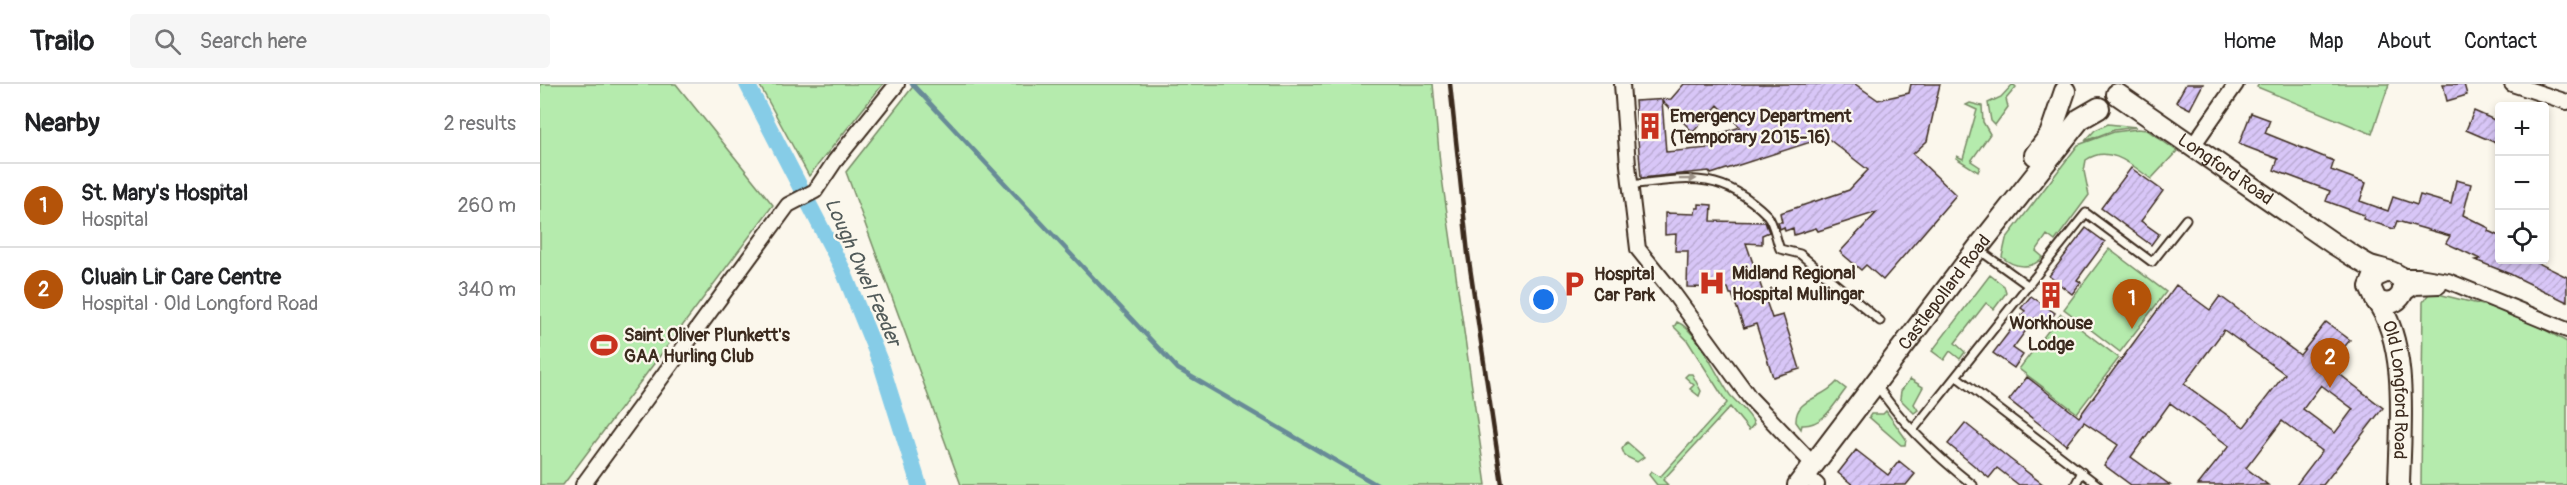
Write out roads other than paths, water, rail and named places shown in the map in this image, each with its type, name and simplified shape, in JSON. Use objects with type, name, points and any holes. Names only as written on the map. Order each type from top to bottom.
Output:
[{"type":"main road","points":[[2064,88],[2069,98],[2079,106],[2099,108]]},
{"type":"main road","points":[[1973,246],[2050,135],[2064,88]]},
{"type":"main road","name":"Longford Road","points":[[2118,89],[2192,147],[2334,244]]},
{"type":"main road","name":"Castlepollard Road","points":[[1786,485],[1808,473],[1873,379],[1973,246],[2080,119],[2111,101],[2118,89]]},
{"type":"main road","points":[[2334,244],[2368,264],[2393,274],[2403,285],[2399,298],[2397,357]]},
{"type":"main road","name":"Old Longford Road","points":[[2334,244],[2359,268],[2389,323],[2397,357],[2400,393],[2399,485]]},
{"type":"main road","points":[[2393,274],[2374,277],[2373,294],[2388,304],[2399,298]]},
{"type":"street","points":[[583,485],[788,205],[815,191],[835,161],[897,84]]},
{"type":"street","points":[[1622,84],[1638,249],[1808,473]]},
{"type":"street","points":[[2192,147],[2236,84]]},
{"type":"street","points":[[2512,84],[2567,102]]},
{"type":"street","points":[[2393,274],[2419,276],[2470,289],[2567,330]]},
{"type":"street","points":[[2399,298],[2414,287],[2424,285],[2470,289]]},
{"type":"lane","points":[[1630,185],[1693,178],[1711,181],[1736,191],[1768,216],[1780,249],[1800,254],[1880,321]]},
{"type":"lane","points":[[1913,430],[2086,213],[2152,262],[2186,219]]},
{"type":"lane","points":[[1973,246],[2029,286]]},
{"type":"lane","points":[[1957,377],[2098,485]]},
{"type":"lane","points":[[1873,379],[1890,404],[1936,456],[1974,485]]},
{"type":"lane","points":[[2075,485],[2082,472]]},
{"type":"waterway","name":"Lough Owel Feeder","points":[[747,84],[842,268],[881,364],[919,485]]},
{"type":"waterway","points":[[912,84],[1178,369],[1377,485]]},
{"type":"railway","points":[[1450,84],[1468,254],[1502,485]]},
{"type":"place","name":"Emergency Department (Temporary 2015-16)","points":[[1650,126]]},
{"type":"place","name":"Midland Regional Hospital Mullingar","points":[[1712,283]]},
{"type":"place","name":"Hospital Car Park","points":[[1574,284]]},
{"type":"place","name":"Workhouse Lodge","points":[[2051,295]]},
{"type":"place","name":"St. Mary's Hospital","points":[[2132,329]]},
{"type":"place","name":"Saint Oliver Plunkett's GAA Hurling Club","points":[[604,345]]},
{"type":"place","name":"Cluain Lir Care Centre","points":[[2330,388]]}]
